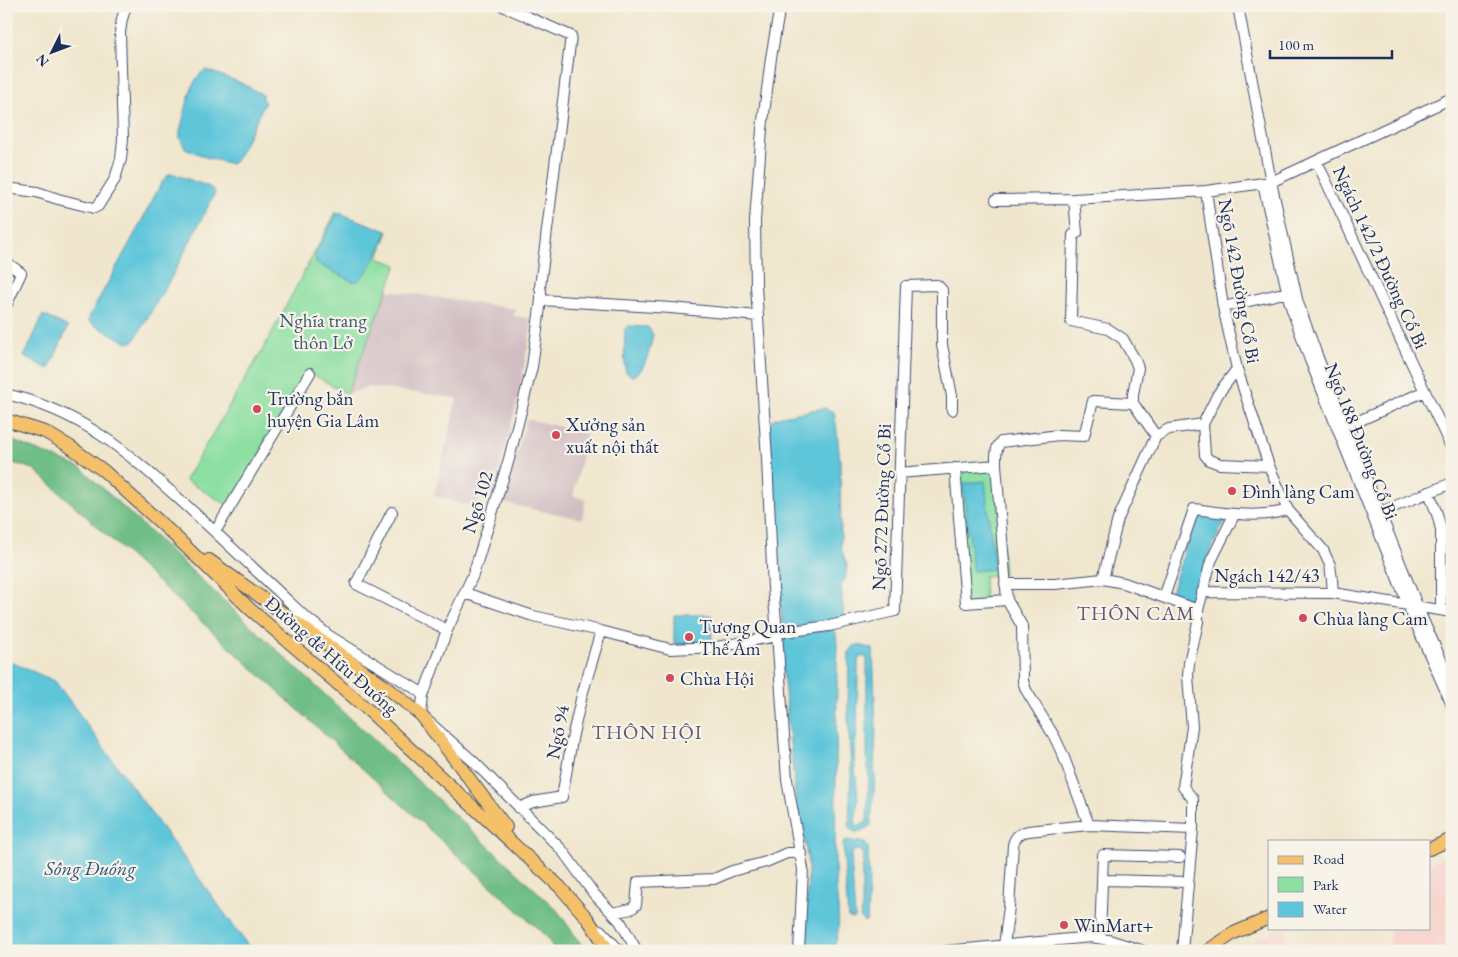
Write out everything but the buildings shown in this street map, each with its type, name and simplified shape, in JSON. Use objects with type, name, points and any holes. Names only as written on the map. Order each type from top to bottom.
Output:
[{"type":"main road","name":"Đường đê Hữu Đuống","points":[[6,420],[45,432],[69,446],[104,471],[250,609],[367,709],[560,886],[609,951]]},
{"type":"main road","points":[[176,537],[382,684],[421,715],[527,855]]},
{"type":"main road","points":[[1430,849],[1452,839]]},
{"type":"main road","points":[[1207,951],[1234,933],[1268,918]]},
{"type":"street","points":[[6,188],[37,192],[94,208],[98,206],[106,195],[115,179],[122,154],[120,32],[126,6]]},
{"type":"street","name":"Ngõ 102","points":[[421,715],[424,694],[447,630],[473,575],[509,459],[532,367],[541,296],[540,287],[571,36],[503,6]]},
{"type":"street","points":[[780,6],[762,129],[754,220],[772,588],[787,780],[801,853],[803,882],[799,951]]},
{"type":"street","name":"Ngõ 188 Đường Cổ Bi","points":[[1238,6],[1267,183],[1291,292],[1310,360],[1342,429],[1452,705]]},
{"type":"street","points":[[996,200],[1074,199],[1206,190],[1267,183],[1317,162],[1452,98]]},
{"type":"street","name":"Ngách 142/2 Đường Cổ Bi","points":[[1317,162],[1452,449]]},
{"type":"street","name":"Ngõ 142 Đường Cổ Bi","points":[[1206,190],[1223,307],[1237,369],[1269,466],[1288,510],[1323,550],[1330,565],[1332,593]]},
{"type":"street","points":[[1074,199],[1076,232],[1073,236],[1071,321],[1108,329],[1123,339],[1136,360],[1138,368],[1133,403],[1156,436]]},
{"type":"street","points":[[6,262],[21,273],[6,306]]},
{"type":"street","name":"Ngõ 272 Đường Cổ Bi","points":[[777,634],[829,626],[895,611],[906,286],[938,286],[942,290],[942,345],[952,396],[952,410]]},
{"type":"street","points":[[1223,307],[1291,292]]},
{"type":"street","points":[[541,296],[758,316]]},
{"type":"street","points":[[1237,369],[1218,394],[1203,424],[1205,455],[1209,460],[1220,464],[1269,466]]},
{"type":"street","points":[[215,532],[310,373]]},
{"type":"street","points":[[1342,429],[1425,391]]},
{"type":"street","points":[[6,394],[53,408],[80,421],[107,438],[142,466],[302,614],[328,635],[424,694]]},
{"type":"street","points":[[1089,825],[1063,755],[1054,736],[1026,690],[1023,681],[1022,626],[1007,600],[1005,584],[996,465],[997,449],[998,444],[1001,442],[1059,435],[1084,436],[1094,401],[1133,403]]},
{"type":"street","points":[[1103,579],[1118,519],[1156,436],[1169,429],[1203,424]]},
{"type":"street","points":[[899,473],[996,465]]},
{"type":"street","points":[[955,468],[966,603],[1007,600]]},
{"type":"street","points":[[1376,514],[1452,483]]},
{"type":"street","points":[[1429,492],[1441,530],[1441,610]]},
{"type":"street","points":[[1164,597],[1194,509],[1234,514],[1265,515],[1288,510]]},
{"type":"street","points":[[392,512],[356,584],[447,630]]},
{"type":"street","points":[[1182,951],[1193,830],[1193,799],[1184,786],[1192,727],[1188,676],[1189,663],[1198,622],[1198,610],[1211,561],[1234,514]]},
{"type":"street","points":[[1005,584],[1055,584],[1103,579],[1124,583],[1198,610]]},
{"type":"street","name":"Ngách 142/43","points":[[1202,592],[1332,593]]},
{"type":"street","points":[[1332,593],[1452,612]]},
{"type":"street","points":[[465,594],[533,616],[670,649],[717,647],[777,634]]},
{"type":"street","name":"Ngõ 188 Đường Cổ Bi","points":[[1413,605],[1452,684]]},
{"type":"street","name":"Ngõ 94","points":[[519,808],[533,802],[562,797],[580,706],[601,631]]},
{"type":"street","points":[[421,715],[459,747],[562,850],[594,894],[620,921],[637,951]]},
{"type":"street","points":[[1004,945],[1009,907],[1013,845],[1015,838],[1019,834],[1028,831],[1089,825],[1193,830]]},
{"type":"street","points":[[613,913],[634,908],[637,901],[638,882],[714,879],[732,871],[766,862],[782,855],[801,853]]},
{"type":"street","points":[[1100,938],[1103,855],[1180,857]]},
{"type":"street","points":[[1102,880],[1188,882]]},
{"type":"street","points":[[586,918],[620,951]]},
{"type":"street","points":[[946,951],[1084,938],[1100,938],[1144,951]]},
{"type":"shaded area","points":[[387,290],[515,309],[514,316],[533,319],[518,398],[493,495],[481,492],[477,508],[434,496],[457,398],[370,387],[347,394]]},
{"type":"shaded area","points":[[527,419],[587,433],[573,496],[586,499],[582,519],[502,503]]},
{"type":"shaded area","points":[[1452,854],[1452,951],[1390,951],[1390,930],[1430,930],[1430,864]]},
{"type":"shaded area","points":[[1275,930],[1285,930],[1289,951],[1234,951]]},
{"type":"shaded area","points":[[1065,947],[1110,947],[1118,951],[1064,951]]},
{"type":"green space","name":"Nghĩa trang thôn Lở","points":[[336,212],[388,232],[378,258],[397,265],[347,394],[312,374],[229,506],[185,480],[263,349]]},
{"type":"green space","points":[[6,438],[81,468],[557,910],[586,951],[554,951],[548,938],[34,469],[6,461]]},
{"type":"green space","points":[[996,465],[1004,575],[984,576],[985,602],[966,603],[955,468]]},
{"type":"water","points":[[206,70],[239,82],[263,95],[262,100],[265,102],[238,157],[232,164],[208,158],[185,148],[180,138],[180,130],[192,88],[200,74]]},
{"type":"water","points":[[169,174],[174,174],[210,187],[215,192],[171,278],[134,341],[129,343],[94,325],[89,321],[90,315],[162,182]]},
{"type":"water","points":[[339,213],[387,231],[371,264],[358,281],[352,281],[316,263],[315,254]]},
{"type":"water","points":[[43,315],[68,327],[49,369],[24,357]]},
{"type":"water","points":[[628,326],[648,327],[653,335],[644,364],[633,377],[626,372],[625,329]]},
{"type":"water","points":[[824,408],[834,412],[840,461],[841,548],[847,565],[845,579],[841,585],[844,618],[836,622],[791,628],[786,627],[782,623],[769,421],[781,416]]},
{"type":"water","points":[[985,481],[994,568],[973,571],[963,484]]},
{"type":"water","points":[[1199,512],[1224,517],[1225,520],[1205,562],[1196,595],[1187,602],[1172,595],[1171,592],[1196,516]]},
{"type":"water","points":[[674,615],[711,615],[712,644],[674,644]]},
{"type":"water","points":[[834,629],[837,645],[835,860],[838,927],[832,949],[803,951],[808,864],[796,802],[782,661],[784,637]]},
{"type":"water","points":[[859,645],[873,649],[876,730],[875,778],[871,825],[861,832],[854,832],[849,827],[851,772],[848,713],[849,652],[853,646]],"holes":[[[862,656],[867,658],[867,754],[869,777],[867,822],[859,826],[855,823],[858,799],[854,758],[857,728],[858,660]]]},
{"type":"water","name":"Sông Đuống","points":[[6,660],[55,681],[252,951],[6,951]]},
{"type":"water","points":[[846,840],[865,843],[868,847],[869,880],[867,920],[865,922],[861,917],[864,859],[862,851],[857,850],[853,851],[851,857],[855,918],[848,917],[843,845]]},
{"type":"place","name":"Trường bắn huyện Gia Lâm","points":[[257,409]]},
{"type":"place","name":"Xưởng sản xuất nội thất","points":[[556,435]]},
{"type":"place","name":"Đình làng Cam","points":[[1232,491]]},
{"type":"place","name":"Chùa làng Cam","points":[[1303,618]]},
{"type":"place","name":"Tượng Quan Thế Âm","points":[[689,637]]},
{"type":"place","name":"Chùa Hội","points":[[670,678]]},
{"type":"place","name":"WinMart+","points":[[1064,925]]},
{"type":"district","name":"THÔN CAM","points":[[1136,613]]},
{"type":"district","name":"THÔN HỘI","points":[[647,732]]}]
